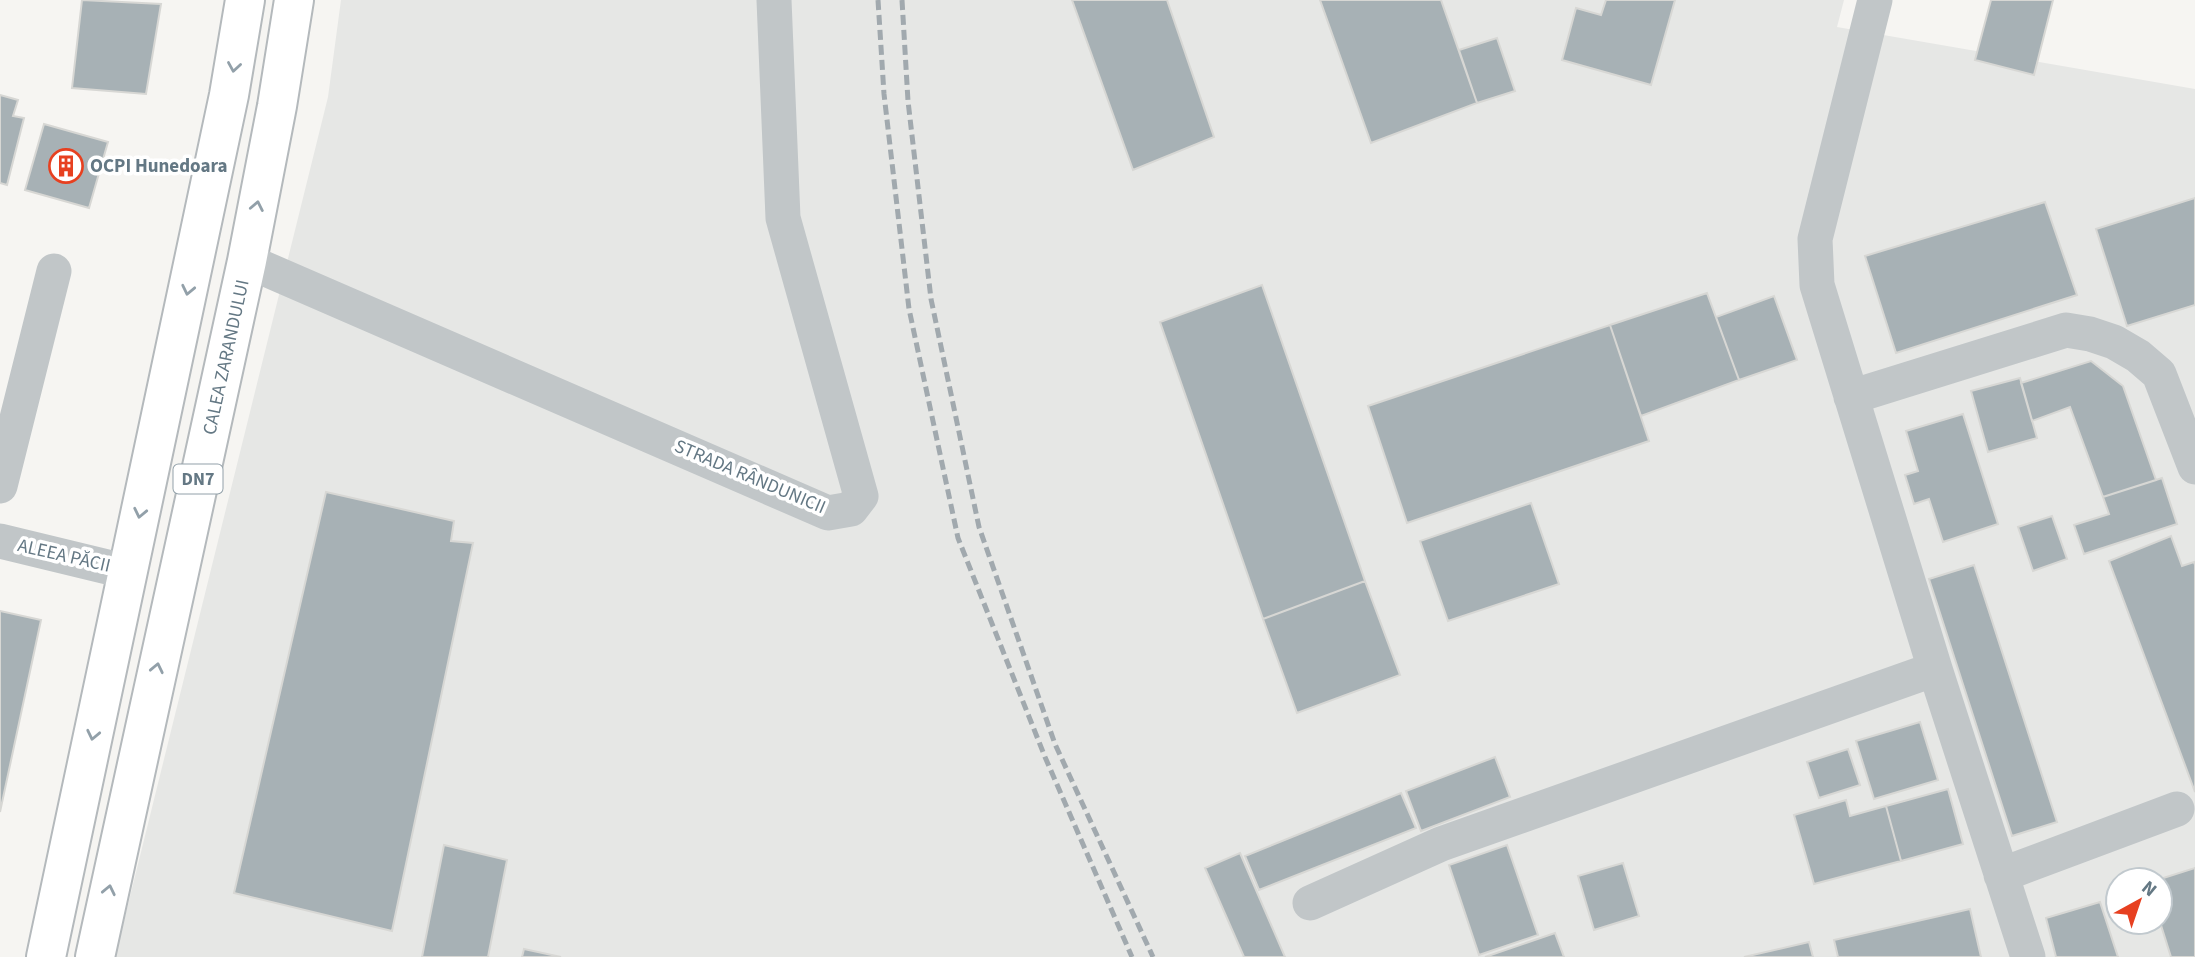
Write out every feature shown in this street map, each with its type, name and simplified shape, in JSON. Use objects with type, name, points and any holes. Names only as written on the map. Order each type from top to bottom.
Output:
[{"type":"main road","name":"DN7","points":[[46,957],[229,94],[245,0]]},
{"type":"main road","name":"CALEA ZARANDULUI","points":[[94,957],[247,261],[294,0]]},
{"type":"street","name":"STRADA RÂNDUNICII","points":[[247,261],[828,513],[850,509],[861,496],[783,218],[774,0]]},
{"type":"street","points":[[1875,0],[1815,239],[1817,285],[1934,669],[2028,957]]},
{"type":"street","points":[[0,486],[54,271]]},
{"type":"street","points":[[1851,397],[2066,330],[2090,334],[2114,342],[2138,356],[2159,374],[2195,467]]},
{"type":"street","name":"ALEEA PĂCII","points":[[0,541],[128,572]]},
{"type":"street","points":[[1310,903],[1441,844],[1934,669]]},
{"type":"street","points":[[2001,875],[2177,809]]},
{"type":"shaded area","points":[[341,0],[1844,0],[1837,27],[2195,89],[2195,957],[115,957],[328,97]]},
{"type":"building","points":[[82,0],[161,4],[146,94],[72,88]]},
{"type":"building","points":[[1072,0],[1167,0],[1214,137],[1133,170]]},
{"type":"building","points":[[1320,0],[1441,0],[1477,103],[1371,143]]},
{"type":"building","points":[[1606,0],[1675,0],[1651,85],[1562,60],[1576,8],[1601,15]]},
{"type":"building","points":[[1991,0],[2053,0],[2034,75],[1975,60]]},
{"type":"building","points":[[1497,38],[1515,91],[1477,103],[1459,50]]},
{"type":"building","points":[[0,95],[18,100],[13,116],[24,118],[7,185],[0,183]]},
{"type":"building","name":"OCPI Hunedoara","points":[[44,124],[108,142],[89,208],[25,190]]},
{"type":"building","points":[[2195,198],[2195,305],[2127,326],[2096,229]]},
{"type":"building","points":[[2045,202],[2077,295],[1896,353],[1865,256]]},
{"type":"building","points":[[1262,285],[1365,581],[1263,619],[1160,322]]},
{"type":"building","points":[[1707,293],[1739,380],[1641,416],[1610,325]]},
{"type":"building","points":[[1774,296],[1797,360],[1739,380],[1716,317]]},
{"type":"building","points":[[1610,325],[1649,441],[1407,523],[1368,406]]},
{"type":"building","points":[[2091,361],[2123,386],[2156,480],[2103,497],[2070,407],[2032,421],[2021,383]]},
{"type":"building","points":[[2020,378],[2037,438],[1988,452],[1971,391]]},
{"type":"building","points":[[1963,414],[1998,524],[1943,542],[1929,499],[1914,504],[1905,475],[1918,471],[1906,431]]},
{"type":"building","points":[[2162,478],[2177,524],[2084,554],[2074,525],[2109,514],[2103,497]]},
{"type":"building","points":[[326,492],[454,521],[451,541],[473,543],[392,931],[234,893]]},
{"type":"building","points":[[1531,503],[1559,584],[1448,621],[1420,541]]},
{"type":"building","points":[[2052,516],[2067,559],[2033,571],[2018,527]]},
{"type":"building","points":[[2171,536],[2182,566],[2194,562],[2195,565],[2195,792],[2109,561]]},
{"type":"building","points":[[1974,565],[2057,822],[2012,836],[1929,579]]},
{"type":"building","points":[[1365,581],[1400,675],[1297,713],[1263,619]]},
{"type":"building","points":[[0,611],[41,620],[0,812]]},
{"type":"building","points":[[1920,722],[1938,780],[1874,799],[1856,741]]},
{"type":"building","points":[[1848,749],[1860,785],[1819,798],[1807,762]]},
{"type":"building","points":[[1495,757],[1510,797],[1421,831],[1406,791]]},
{"type":"building","points":[[1948,789],[1963,844],[1901,861],[1886,806]]},
{"type":"building","points":[[1401,793],[1416,828],[1259,890],[1245,856]]},
{"type":"building","points":[[1846,800],[1850,816],[1886,806],[1901,861],[1814,884],[1794,815]]},
{"type":"building","points":[[444,845],[507,860],[488,957],[422,957]]},
{"type":"building","points":[[1507,845],[1538,935],[1479,955],[1449,865]]},
{"type":"building","points":[[1240,853],[1285,957],[1244,957],[1205,868]]},
{"type":"building","points":[[1623,863],[1639,916],[1594,930],[1578,876]]},
{"type":"building","points":[[2195,868],[2195,957],[2171,957],[2164,936],[2174,936],[2174,875]]},
{"type":"building","points":[[2100,902],[2104,914],[2104,936],[2111,936],[2118,957],[2056,957],[2046,918]]},
{"type":"building","points":[[1970,909],[1981,957],[1838,957],[1834,940]]},
{"type":"building","points":[[1555,933],[1564,957],[1485,957]]},
{"type":"building","points":[[1809,942],[1813,957],[1744,957]]},
{"type":"building","points":[[524,949],[561,957],[522,957]]},
{"type":"railway","points":[[878,0],[884,94],[909,309],[958,538],[1045,757],[1132,957]]},
{"type":"railway","points":[[902,0],[908,101],[931,299],[979,527],[1055,744],[1153,957]]},
{"type":"place","name":"OCPI Hunedoara","points":[[66,166]]}]
